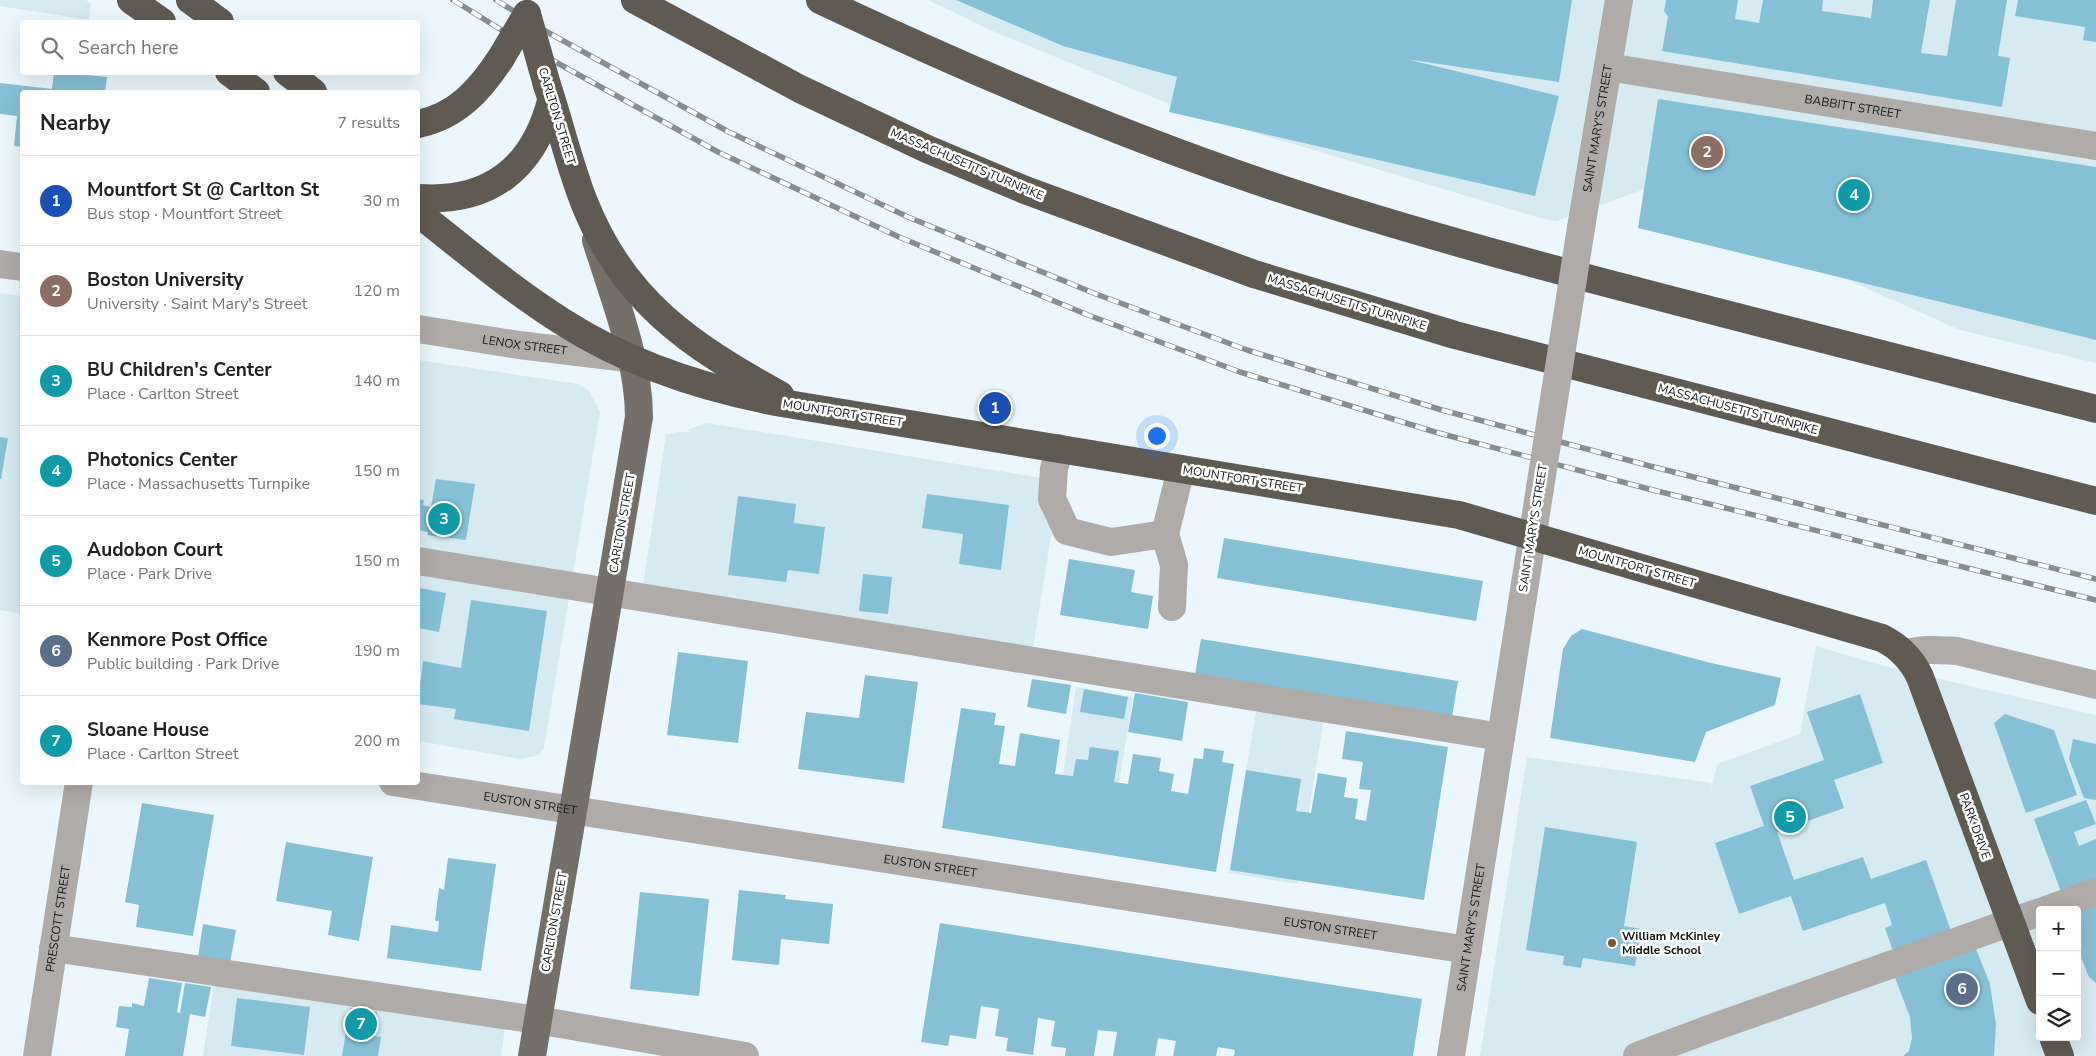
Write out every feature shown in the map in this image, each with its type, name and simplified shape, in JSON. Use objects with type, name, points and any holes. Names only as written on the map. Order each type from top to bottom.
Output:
[{"type":"highway","points":[[131,0],[159,20]]},
{"type":"highway","points":[[190,0],[217,20]]},
{"type":"highway","name":"MASSACHUSETTS TURNPIKE","points":[[635,0],[800,89],[927,149],[1026,190],[1254,274],[1455,335],[2096,501]]},
{"type":"highway","points":[[820,0],[929,52],[1043,101],[1155,145],[1268,185],[1445,239],[1613,285],[2096,409]]},
{"type":"highway","points":[[420,123],[442,117],[461,106],[480,88],[501,58],[527,7]]},
{"type":"highway","name":"CARLTON STREET","points":[[527,7],[549,93],[587,209]]},
{"type":"highway","points":[[233,75],[253,90]]},
{"type":"highway","points":[[291,75],[310,90]]},
{"type":"highway","points":[[420,198],[456,198],[476,192],[497,182],[514,168],[534,145],[541,131],[549,93]]},
{"type":"highway","points":[[587,209],[612,258],[640,294],[674,328],[711,355],[799,405]]},
{"type":"highway","name":"MOUNTFORT STREET","points":[[420,215],[563,322],[630,359],[715,389],[747,397],[1459,515],[1877,636],[1891,643],[1904,654]]},
{"type":"highway","name":"PARK DRIVE","points":[[1904,654],[1918,672],[1926,691],[2038,996]]},
{"type":"highway","points":[[2054,1041],[2060,1056]]},
{"type":"main road","name":"CARLTON STREET","points":[[532,1056],[639,417],[638,395],[619,314],[587,209]]},
{"type":"street","name":"SAINT MARY'S STREET","points":[[1451,1056],[1531,537],[1619,0]]},
{"type":"street","name":"BABBITT STREET","points":[[1608,66],[2096,146]]},
{"type":"street","points":[[0,264],[20,267]]},
{"type":"street","name":"LENOX STREET","points":[[420,329],[630,359]]},
{"type":"street","points":[[1059,448],[1054,468],[1052,499],[1067,531],[1111,542],[1165,534]]},
{"type":"street","points":[[1172,607],[1174,565],[1165,534],[1181,468]]},
{"type":"street","points":[[420,561],[1501,737]]},
{"type":"street","points":[[1904,654],[1919,650],[1937,649],[1957,652],[2096,685]]},
{"type":"street","name":"PRESCOTT STREET","points":[[37,1056],[79,785]]},
{"type":"street","name":"EUSTON STREET","points":[[412,785],[1468,950]]},
{"type":"street","points":[[2057,906],[2096,892]]},
{"type":"street","points":[[1637,1056],[2036,914]]},
{"type":"street","points":[[54,948],[537,1020],[745,1056]]},
{"type":"shaded area","points":[[0,0],[86,0],[91,4],[89,20],[0,6]]},
{"type":"shaded area","points":[[928,0],[2096,0],[2096,363],[1960,330],[1645,189],[1556,221],[1540,218],[1193,114],[988,29]]},
{"type":"shaded area","points":[[0,293],[20,296],[20,614],[0,610]]},
{"type":"shaded area","points":[[420,360],[578,384],[589,391],[600,412],[544,748],[539,755],[520,759],[420,741]]},
{"type":"shaded area","points":[[707,423],[1060,481],[1032,654],[643,585],[666,435],[677,432],[692,432],[687,430]]},
{"type":"shaded area","points":[[1816,646],[1884,666],[2096,715],[2096,1056],[1480,1056],[1527,757],[1712,783],[1709,800],[1717,764],[1800,734]]},
{"type":"shaded area","points":[[1076,687],[1133,697],[1108,852],[1053,843]]},
{"type":"shaded area","points":[[1259,694],[1326,705],[1297,884],[1229,873]]},
{"type":"shaded area","points":[[216,970],[507,1013],[501,1056],[203,1056]]},
{"type":"building","points":[[956,0],[1572,0],[1559,82],[1406,59],[1559,96],[1535,196],[1169,112],[1177,77],[1063,46]]},
{"type":"building","points":[[1666,0],[1738,0],[1735,19],[1759,23],[1763,0],[1823,0],[1822,11],[1871,18],[1873,0],[1930,0],[1921,53],[1947,56],[1956,0],[2007,0],[1998,56],[2010,58],[2002,107],[1662,51],[1668,17],[1664,11]]},
{"type":"building","points":[[2018,0],[2096,0],[2096,42],[2083,40],[2085,27],[2015,16]]},
{"type":"building","points":[[54,75],[107,77],[105,90],[20,90],[20,147],[14,146],[17,116],[0,114],[0,83],[52,89]]},
{"type":"building","points":[[1658,99],[2096,167],[2096,340],[1638,228]]},
{"type":"building","points":[[0,437],[8,438],[1,479],[0,479]]},
{"type":"building","points":[[436,479],[475,484],[466,540],[427,535],[428,532],[420,530],[420,499],[424,500],[423,505],[431,507]]},
{"type":"building","points":[[927,494],[1009,505],[1001,570],[959,564],[963,534],[922,528]]},
{"type":"building","points":[[738,496],[796,504],[794,523],[825,527],[819,574],[788,570],[786,582],[728,575]]},
{"type":"building","points":[[1224,538],[1483,581],[1476,621],[1217,578]]},
{"type":"building","points":[[1069,559],[1135,570],[1131,592],[1153,596],[1148,629],[1060,615]]},
{"type":"building","points":[[863,574],[892,577],[888,614],[859,611]]},
{"type":"building","points":[[420,588],[446,593],[439,632],[420,628]]},
{"type":"building","points":[[471,600],[547,611],[529,731],[454,719],[456,709],[420,704],[423,661],[461,668]]},
{"type":"building","points":[[1582,629],[1711,663],[1781,678],[1775,705],[1706,732],[1695,762],[1550,738],[1563,649],[1571,636]]},
{"type":"building","points":[[1201,639],[1458,681],[1452,717],[1195,675]]},
{"type":"building","points":[[678,652],[748,661],[738,743],[667,735]]},
{"type":"building","points":[[865,675],[918,682],[904,783],[798,769],[806,712],[859,718]]},
{"type":"building","points":[[1032,679],[1071,685],[1066,714],[1027,707]]},
{"type":"building","points":[[1084,689],[1128,697],[1124,719],[1080,712]]},
{"type":"building","points":[[1135,693],[1188,702],[1182,741],[1128,732]]},
{"type":"building","points":[[1860,694],[1883,763],[1834,780],[1844,808],[1777,832],[1794,880],[1863,857],[1871,879],[1926,860],[1952,934],[1894,954],[1885,928],[1892,925],[1885,903],[1803,931],[1791,896],[1739,914],[1715,843],[1764,826],[1750,786],[1824,760],[1807,712]]},
{"type":"building","points":[[961,708],[996,713],[994,725],[1005,726],[999,764],[1015,766],[1020,733],[1060,740],[1055,774],[1073,776],[1076,759],[1088,760],[1090,747],[1119,751],[1114,782],[1128,784],[1133,754],[1161,758],[1159,771],[1174,774],[1171,791],[1188,794],[1194,758],[1203,759],[1204,748],[1224,751],[1222,762],[1234,764],[1216,872],[942,828]]},
{"type":"building","points":[[2005,714],[2054,730],[2077,795],[2026,813],[1994,723]]},
{"type":"building","points":[[1346,731],[1448,747],[1424,900],[1230,870],[1246,770],[1301,779],[1296,811],[1311,813],[1318,773],[1347,778],[1344,797],[1358,799],[1355,819],[1366,821],[1371,790],[1359,789],[1363,762],[1342,759]]},
{"type":"building","points":[[2073,739],[2096,744],[2096,800],[2084,798],[2069,759]]},
{"type":"building","points":[[2086,800],[2096,824],[2074,832],[2079,846],[2096,839],[2096,879],[2061,892],[2034,819]]},
{"type":"building","points":[[142,803],[214,815],[193,936],[136,927],[139,905],[125,902]]},
{"type":"building","name":"William McKinley Middle School","points":[[1545,827],[1637,842],[1624,926],[1641,929],[1635,966],[1583,958],[1581,968],[1563,965],[1564,956],[1526,950]]},
{"type":"building","points":[[286,842],[373,857],[359,941],[328,935],[332,911],[276,901]]},
{"type":"building","points":[[448,858],[496,864],[481,971],[387,958],[391,925],[438,932],[439,921],[435,921],[439,888],[444,890]]},
{"type":"building","points":[[739,890],[786,895],[785,899],[833,904],[829,944],[781,939],[779,965],[732,960]]},
{"type":"building","points":[[640,892],[709,899],[699,996],[630,989]]},
{"type":"building","points":[[2096,903],[2096,983],[2089,977],[2081,957],[2081,909]]},
{"type":"building","points":[[940,923],[1422,999],[1413,1056],[1234,1056],[1235,1050],[1218,1047],[1216,1056],[1173,1056],[1176,1041],[1158,1038],[1155,1056],[1113,1056],[1117,1032],[1098,1030],[1094,1056],[1065,1056],[1066,1048],[1051,1046],[1055,1021],[1038,1018],[1033,1055],[1006,1051],[1008,1038],[995,1036],[999,1009],[981,1006],[976,1039],[950,1035],[948,1046],[921,1042]]},
{"type":"building","points":[[203,924],[236,930],[230,963],[198,957]]},
{"type":"building","points":[[1974,944],[1990,984],[1996,1025],[1994,1056],[1903,1056],[1909,1051],[1912,1038],[1910,1017],[1894,975]]},
{"type":"building","points":[[149,978],[182,983],[177,1012],[180,1013],[185,983],[211,987],[205,1017],[190,1014],[183,1056],[125,1056],[129,1029],[116,1027],[119,1006],[132,1007],[132,1003],[144,1006]]},
{"type":"building","points":[[237,998],[310,1007],[304,1055],[231,1046]]},
{"type":"building","points":[[350,1008],[377,1012],[374,1036],[381,1037],[378,1056],[342,1056]]},
{"type":"railway","points":[[453,0],[534,50],[718,152],[899,237],[1088,315],[1240,372],[1435,432],[1645,488],[2096,600]]},
{"type":"railway","points":[[496,0],[549,33],[729,132],[908,217],[1096,294],[1247,350],[1442,410],[1650,466],[2096,579]]},
{"type":"place","name":"Boston University","points":[[1707,152]]},
{"type":"place","name":"Photonics Center","points":[[1854,195]]},
{"type":"place","name":"Mountfort St @ Carlton St","points":[[995,408]]},
{"type":"place","name":"BU Children's Center","points":[[444,519]]},
{"type":"place","name":"Audobon Court","points":[[1790,817]]},
{"type":"place","name":"William McKinley Middle School","points":[[1612,943]]},
{"type":"place","name":"Kenmore Post Office","points":[[1962,989]]},
{"type":"place","name":"Sloane House","points":[[361,1024]]}]
